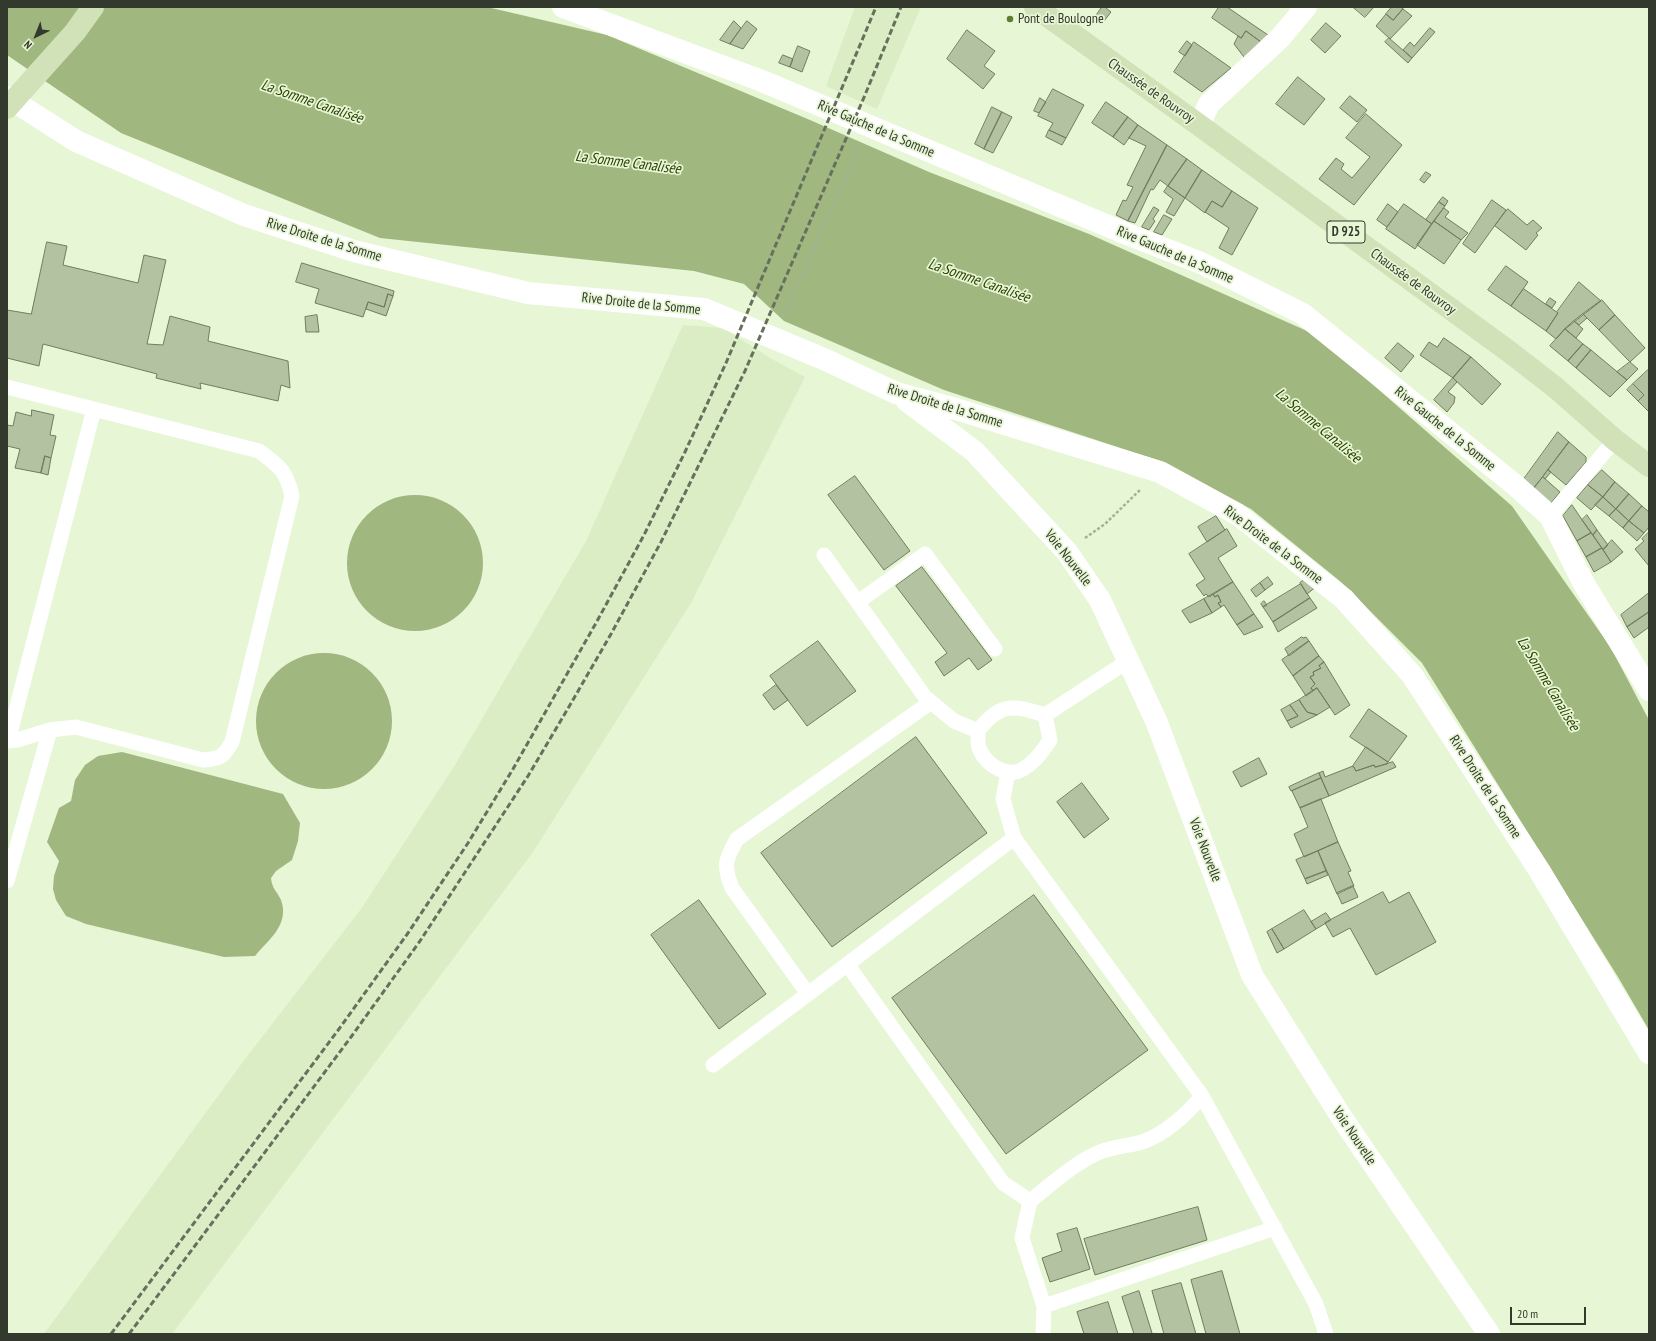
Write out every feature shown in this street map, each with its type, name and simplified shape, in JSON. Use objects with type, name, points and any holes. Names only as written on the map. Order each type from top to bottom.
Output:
[{"type":"main road","points":[[7,108],[75,32],[93,7]]},
{"type":"main road","name":"Chaussée de Rouvroy","points":[[1035,7],[1511,353],[1556,388],[1615,440],[1649,466]]},
{"type":"street","name":"Rive Gauche de la Somme","points":[[563,7],[762,81],[1127,234],[1201,263],[1303,314],[1515,485],[1550,516],[1584,584],[1649,690]]},
{"type":"street","points":[[1199,125],[1209,104],[1280,38],[1306,7]]},
{"type":"street","name":"Rive Droite de la Somme","points":[[7,97],[76,141],[244,215],[354,251],[528,293],[704,309],[826,360],[896,393],[956,409],[1160,472],[1237,514],[1344,599],[1412,675],[1539,870],[1649,1053]]},
{"type":"street","name":"Voie Nouvelle","points":[[896,393],[974,451],[1067,552],[1100,600],[1157,723],[1252,975],[1342,1118],[1489,1334]]},
{"type":"lane","points":[[7,387],[94,409],[259,451],[281,468],[288,480],[292,496],[232,742],[226,753],[214,759],[203,760],[76,727],[50,730],[17,740],[8,741],[94,409]]},
{"type":"lane","points":[[1550,516],[1615,440]]},
{"type":"lane","points":[[858,602],[925,554],[995,649]]},
{"type":"lane","points":[[824,555],[925,697],[954,721],[978,731]]},
{"type":"lane","points":[[1045,715],[1128,662]]},
{"type":"lane","points":[[808,994],[732,888],[726,874],[727,857],[737,839],[931,702]]},
{"type":"lane","points":[[1004,708],[1023,708],[1045,715],[1050,740],[1041,753],[1022,770],[1008,772],[991,766],[979,749],[978,731],[988,718],[1004,708]]},
{"type":"lane","points":[[7,881],[50,730]]},
{"type":"lane","points":[[1008,772],[1004,799],[1014,838],[1202,1096],[1316,1304],[1326,1334]]},
{"type":"lane","points":[[713,1065],[1014,838]]},
{"type":"lane","points":[[847,964],[1003,1183],[1030,1201]]},
{"type":"lane","points":[[1043,1334],[1044,1306],[1022,1238],[1030,1201],[1070,1170],[1100,1152],[1144,1142],[1170,1127],[1190,1110],[1202,1096]]},
{"type":"lane","points":[[1044,1306],[1275,1228]]},
{"type":"path","points":[[783,320],[860,146]]},
{"type":"path","points":[[1067,552],[1105,524],[1160,472]]},
{"type":"shaded area","points":[[855,7],[921,7],[877,109],[826,86]]},
{"type":"shaded area","points":[[683,325],[723,328],[770,358],[805,377],[691,603],[533,852],[172,1334],[44,1334],[245,1059],[361,909],[455,765],[586,541]]},
{"type":"water","name":"La Somme Canalisée","points":[[7,7],[487,7],[607,35],[810,120],[929,172],[1089,234],[1316,335],[1512,506],[1611,648],[1649,720],[1649,1030],[1618,977],[1422,663],[1341,582],[1251,509],[1154,459],[944,390],[784,321],[744,284],[694,271],[380,238],[121,133],[7,55]]},
{"type":"water","points":[[408,495],[422,495],[441,500],[453,506],[468,520],[478,537],[482,550],[482,576],[478,589],[472,601],[458,616],[453,620],[435,628],[422,631],[408,631],[389,626],[377,620],[362,606],[358,601],[350,583],[347,570],[347,556],[352,537],[358,525],[372,510],[377,506],[395,498]]},
{"type":"water","points":[[317,653],[331,653],[350,658],[362,664],[377,678],[387,695],[391,708],[391,734],[387,747],[381,759],[367,774],[362,778],[344,786],[331,789],[317,789],[298,784],[286,778],[271,764],[267,759],[259,741],[256,728],[256,714],[261,695],[267,683],[281,668],[286,664],[304,656]]},
{"type":"water","points":[[122,752],[283,794],[300,823],[298,841],[292,860],[276,871],[271,878],[281,900],[283,917],[271,938],[255,956],[224,957],[86,924],[66,916],[56,900],[53,889],[54,876],[59,861],[47,842],[59,808],[71,801],[75,780],[85,765],[98,756]]},
{"type":"building","points":[[1102,7],[1105,7],[1111,12],[1104,21],[1096,16]]},
{"type":"building","points":[[1219,7],[1227,7],[1268,35],[1261,42],[1246,31],[1241,38],[1212,18]]},
{"type":"building","points":[[1353,7],[1374,7],[1365,17]]},
{"type":"building","points":[[1392,7],[1401,7],[1403,9],[1393,20],[1386,14]]},
{"type":"building","points":[[1403,9],[1412,16],[1390,39],[1376,26],[1386,14],[1393,20]]},
{"type":"building","points":[[734,21],[741,28],[730,44],[720,40]]},
{"type":"building","points":[[747,21],[757,29],[743,49],[730,44]]},
{"type":"building","points":[[1326,23],[1341,36],[1325,53],[1311,40]]},
{"type":"building","points":[[1430,28],[1435,32],[1412,58],[1403,50],[1410,42],[1414,46]]},
{"type":"building","points":[[967,30],[995,51],[984,66],[995,74],[983,89],[947,59]]},
{"type":"building","points":[[1246,31],[1261,42],[1244,57],[1234,44],[1238,36],[1241,38]]},
{"type":"building","points":[[1389,38],[1412,58],[1408,63],[1385,42]]},
{"type":"building","points":[[1187,41],[1192,45],[1185,56],[1179,52]]},
{"type":"building","points":[[1194,42],[1231,68],[1202,92],[1174,72]]},
{"type":"building","points":[[798,46],[810,51],[802,72],[790,67]]},
{"type":"building","points":[[783,55],[793,59],[790,67],[779,63]]},
{"type":"building","points":[[1298,77],[1325,99],[1304,125],[1276,104]]},
{"type":"building","points":[[1053,89],[1084,105],[1066,138],[1049,130],[1053,123],[1038,116]]},
{"type":"building","points":[[1350,96],[1367,110],[1357,122],[1340,108]]},
{"type":"building","points":[[1040,98],[1046,102],[1039,113],[1034,111]]},
{"type":"building","points":[[1106,102],[1128,117],[1113,137],[1092,123]]},
{"type":"building","points":[[992,107],[1002,112],[984,149],[975,144]]},
{"type":"building","points":[[1002,112],[1012,117],[993,153],[984,149]]},
{"type":"building","points":[[1366,114],[1402,145],[1354,205],[1319,179],[1336,158],[1344,164],[1341,169],[1352,178],[1370,157],[1346,138]]},
{"type":"building","points":[[1128,117],[1138,125],[1124,145],[1113,137]]},
{"type":"building","points":[[1138,125],[1167,145],[1128,221],[1116,215],[1123,200],[1126,201],[1133,187],[1127,185],[1146,146],[1129,138]]},
{"type":"building","points":[[1049,130],[1066,138],[1062,145],[1046,137]]},
{"type":"building","points":[[1167,145],[1187,159],[1168,186],[1160,180],[1153,190],[1151,189],[1135,223],[1128,221]]},
{"type":"building","points":[[1187,159],[1202,170],[1185,198],[1168,186]]},
{"type":"building","points":[[1202,170],[1232,191],[1222,207],[1212,201],[1205,213],[1185,198]]},
{"type":"building","points":[[1426,172],[1431,175],[1424,183],[1420,180]]},
{"type":"building","points":[[1168,186],[1185,198],[1174,216],[1166,212],[1173,199],[1164,192]]},
{"type":"building","points":[[1232,191],[1258,208],[1232,255],[1219,248],[1229,228],[1205,212],[1212,201],[1222,207]]},
{"type":"building","points":[[1443,197],[1448,201],[1445,206],[1439,202]]},
{"type":"building","points":[[1492,200],[1506,210],[1475,253],[1463,244]]},
{"type":"building","points":[[1439,202],[1445,206],[1432,224],[1426,220]]},
{"type":"building","points":[[1388,204],[1398,212],[1387,227],[1377,220]]},
{"type":"building","points":[[1404,204],[1432,224],[1415,249],[1386,229]]},
{"type":"building","points":[[1154,207],[1159,210],[1153,219],[1155,221],[1149,230],[1142,227]]},
{"type":"building","points":[[1444,208],[1449,212],[1445,217],[1468,233],[1461,240],[1434,221]]},
{"type":"building","points":[[1508,209],[1527,225],[1533,220],[1542,228],[1536,233],[1538,235],[1526,250],[1495,226]]},
{"type":"building","points":[[1164,215],[1172,219],[1162,235],[1154,232]]},
{"type":"building","points":[[1434,221],[1461,240],[1444,264],[1417,245]]},
{"type":"building","points":[[47,242],[67,246],[63,265],[138,283],[144,255],[166,260],[147,344],[163,345],[170,316],[210,327],[208,341],[288,361],[290,388],[281,385],[278,401],[200,383],[201,389],[156,378],[157,374],[43,344],[39,366],[7,358],[7,310],[31,314]]},
{"type":"building","points":[[302,263],[394,291],[393,296],[388,294],[384,307],[368,302],[363,317],[315,303],[319,289],[296,282]]},
{"type":"building","points":[[1506,266],[1528,282],[1511,306],[1488,290]]},
{"type":"building","points":[[1579,282],[1601,301],[1565,329],[1556,339],[1546,331],[1558,313],[1557,312]]},
{"type":"building","points":[[1524,289],[1558,313],[1546,331],[1511,306]]},
{"type":"building","points":[[388,294],[393,296],[386,316],[366,309],[368,302],[384,307]]},
{"type":"building","points":[[1550,298],[1556,302],[1552,308],[1546,304]]},
{"type":"building","points":[[1602,300],[1615,315],[1599,330],[1583,314]]},
{"type":"building","points":[[1583,314],[1587,318],[1579,325],[1574,321]]},
{"type":"building","points":[[317,315],[319,332],[306,332],[305,317]]},
{"type":"building","points":[[1615,315],[1645,348],[1630,362],[1599,330]]},
{"type":"building","points":[[1574,321],[1583,329],[1576,338],[1565,329]]},
{"type":"building","points":[[1565,329],[1583,344],[1568,361],[1550,346]]},
{"type":"building","points":[[1444,338],[1471,357],[1453,378],[1420,355],[1429,342],[1437,347]]},
{"type":"building","points":[[1398,343],[1414,356],[1401,372],[1385,358]]},
{"type":"building","points":[[1583,344],[1591,350],[1576,368],[1568,361]]},
{"type":"building","points":[[1591,350],[1627,380],[1610,397],[1576,368]]},
{"type":"building","points":[[1471,357],[1501,384],[1482,405],[1453,378]]},
{"type":"building","points":[[1630,362],[1638,369],[1627,380],[1617,372]]},
{"type":"building","points":[[1649,369],[1649,412],[1638,401],[1644,395],[1633,384]]},
{"type":"building","points":[[1453,378],[1457,382],[1448,392],[1455,397],[1454,403],[1447,412],[1434,400]]},
{"type":"building","points":[[1633,384],[1644,395],[1638,401],[1627,390]]},
{"type":"building","points":[[32,410],[54,415],[50,435],[56,436],[51,458],[45,456],[41,473],[15,468],[20,449],[7,446],[7,425],[13,426],[16,412],[31,416]]},
{"type":"building","points":[[1558,432],[1569,442],[1534,488],[1524,479]]},
{"type":"building","points":[[1569,442],[1586,457],[1586,462],[1566,485],[1548,470]]},
{"type":"building","points":[[45,456],[51,458],[48,475],[41,473]]},
{"type":"building","points":[[1548,470],[1551,472],[1545,479],[1543,477]]},
{"type":"building","points":[[1602,470],[1615,482],[1603,497],[1588,485]]},
{"type":"building","points":[[855,476],[910,551],[884,570],[828,495]]},
{"type":"building","points":[[1543,477],[1560,492],[1551,503],[1534,488]]},
{"type":"building","points":[[1615,482],[1629,494],[1616,509],[1603,497]]},
{"type":"building","points":[[1588,485],[1603,497],[1591,510],[1577,498]]},
{"type":"building","points":[[1629,494],[1642,506],[1629,521],[1616,509]]},
{"type":"building","points":[[1603,497],[1616,509],[1609,516],[1595,505]]},
{"type":"building","points":[[1572,505],[1591,533],[1577,541],[1563,516]]},
{"type":"building","points":[[1642,506],[1649,512],[1649,527],[1644,533],[1629,521]]},
{"type":"building","points":[[1616,509],[1629,521],[1623,528],[1609,516]]},
{"type":"building","points":[[1587,515],[1597,530],[1593,535],[1582,520]]},
{"type":"building","points":[[1216,516],[1225,530],[1207,542],[1198,527]]},
{"type":"building","points":[[1629,521],[1644,533],[1637,541],[1623,528]]},
{"type":"building","points":[[1227,529],[1237,546],[1218,558],[1233,582],[1209,597],[1206,594],[1204,596],[1196,585],[1205,579],[1189,554]]},
{"type":"building","points":[[1597,530],[1608,545],[1603,550],[1593,535]]},
{"type":"building","points":[[1649,532],[1649,566],[1635,549],[1644,541],[1642,539]]},
{"type":"building","points":[[1591,533],[1602,548],[1586,557],[1577,541]]},
{"type":"building","points":[[1612,540],[1623,552],[1611,562],[1603,550]]},
{"type":"building","points":[[1602,548],[1611,562],[1594,572],[1586,557]]},
{"type":"building","points":[[922,567],[992,660],[978,670],[969,658],[944,676],[935,662],[947,653],[896,586]]},
{"type":"building","points":[[1268,577],[1273,584],[1265,590],[1260,583]]},
{"type":"building","points":[[1307,578],[1317,586],[1307,594],[1300,583]]},
{"type":"building","points":[[1233,582],[1254,614],[1237,625],[1224,605],[1221,607],[1218,603],[1221,602],[1218,595],[1215,597],[1213,594]]},
{"type":"building","points":[[1260,583],[1265,590],[1256,597],[1251,590]]},
{"type":"building","points":[[1301,584],[1310,598],[1273,622],[1263,607]]},
{"type":"building","points":[[1649,593],[1649,612],[1627,627],[1621,615]]},
{"type":"building","points":[[1213,594],[1215,597],[1218,595],[1221,602],[1218,603],[1221,607],[1212,613],[1204,599]]},
{"type":"building","points":[[1310,598],[1317,608],[1278,632],[1273,622]]},
{"type":"building","points":[[1204,599],[1212,613],[1190,623],[1182,611]]},
{"type":"building","points":[[1264,601],[1267,605],[1263,607],[1261,604]]},
{"type":"building","points":[[1649,612],[1649,627],[1634,638],[1627,627]]},
{"type":"building","points":[[1254,614],[1263,627],[1244,635],[1237,625]]},
{"type":"building","points":[[1302,637],[1306,637],[1309,641],[1289,656],[1285,649]]},
{"type":"building","points":[[818,641],[856,691],[807,726],[770,676]]},
{"type":"building","points":[[1309,641],[1319,656],[1293,676],[1282,660]]},
{"type":"building","points":[[1319,656],[1324,662],[1319,666],[1321,668],[1313,672],[1314,675],[1310,677],[1315,684],[1311,688],[1313,691],[1306,696],[1293,676]]},
{"type":"building","points":[[1324,662],[1350,705],[1335,715],[1317,688],[1313,691],[1311,688],[1315,684],[1310,677],[1314,675],[1313,672],[1321,668],[1319,666]]},
{"type":"building","points":[[776,685],[788,700],[774,710],[763,695]]},
{"type":"building","points":[[1317,688],[1330,707],[1317,715],[1307,712],[1299,700]]},
{"type":"building","points":[[1299,700],[1307,712],[1317,715],[1291,728],[1287,721],[1298,716],[1290,705]]},
{"type":"building","points":[[1290,705],[1298,716],[1287,721],[1281,710]]},
{"type":"building","points":[[1369,709],[1407,736],[1388,762],[1350,737]]},
{"type":"building","points":[[916,737],[987,833],[832,947],[761,853]]},
{"type":"building","points":[[1366,747],[1388,762],[1387,764],[1375,767],[1374,765],[1356,771],[1353,766]]},
{"type":"building","points":[[1259,758],[1267,774],[1241,787],[1233,772]]},
{"type":"building","points":[[1393,762],[1396,767],[1329,796],[1319,773],[1323,771],[1325,777],[1353,766],[1356,771],[1374,765],[1375,767]]},
{"type":"building","points":[[1319,773],[1321,778],[1291,791],[1289,787]]},
{"type":"building","points":[[1321,778],[1329,796],[1300,808],[1292,791]]},
{"type":"building","points":[[1082,783],[1109,819],[1084,838],[1057,802]]},
{"type":"building","points":[[1321,799],[1338,842],[1304,857],[1294,834],[1308,827],[1300,808]]},
{"type":"building","points":[[1338,842],[1351,871],[1348,872],[1354,886],[1337,894],[1318,851]]},
{"type":"building","points":[[1318,851],[1326,871],[1305,879],[1296,860]]},
{"type":"building","points":[[1326,871],[1328,875],[1307,884],[1305,879]]},
{"type":"building","points":[[1353,886],[1358,897],[1342,904],[1337,893]]},
{"type":"building","points":[[1383,892],[1389,903],[1409,892],[1436,942],[1376,975],[1350,928],[1333,937],[1325,923]]},
{"type":"building","points":[[1034,895],[1148,1050],[1006,1154],[892,998]]},
{"type":"building","points":[[699,900],[766,994],[719,1029],[651,935]]},
{"type":"building","points":[[1304,910],[1316,929],[1284,949],[1272,929]]},
{"type":"building","points":[[1326,913],[1331,920],[1316,929],[1311,922]]},
{"type":"building","points":[[1272,929],[1284,949],[1277,953],[1267,932]]},
{"type":"building","points":[[1198,1207],[1207,1240],[1095,1275],[1084,1239]]},
{"type":"building","points":[[1077,1228],[1090,1269],[1050,1282],[1042,1258],[1062,1251],[1057,1234]]},
{"type":"building","points":[[1222,1271],[1240,1334],[1206,1334],[1191,1280]]},
{"type":"building","points":[[1181,1283],[1196,1334],[1164,1334],[1152,1291]]},
{"type":"building","points":[[1139,1291],[1152,1333],[1134,1334],[1122,1297]]},
{"type":"building","points":[[1108,1302],[1118,1334],[1084,1334],[1077,1312]]},
{"type":"railway","points":[[111,1334],[339,1029],[408,933],[468,843],[513,769],[644,535],[685,452],[726,363],[876,7]]},
{"type":"railway","points":[[129,1334],[351,1037],[420,941],[528,776],[570,705],[661,542],[745,371],[865,95],[901,7]]},
{"type":"place","name":"Pont de Boulogne","points":[[1010,19]]}]
